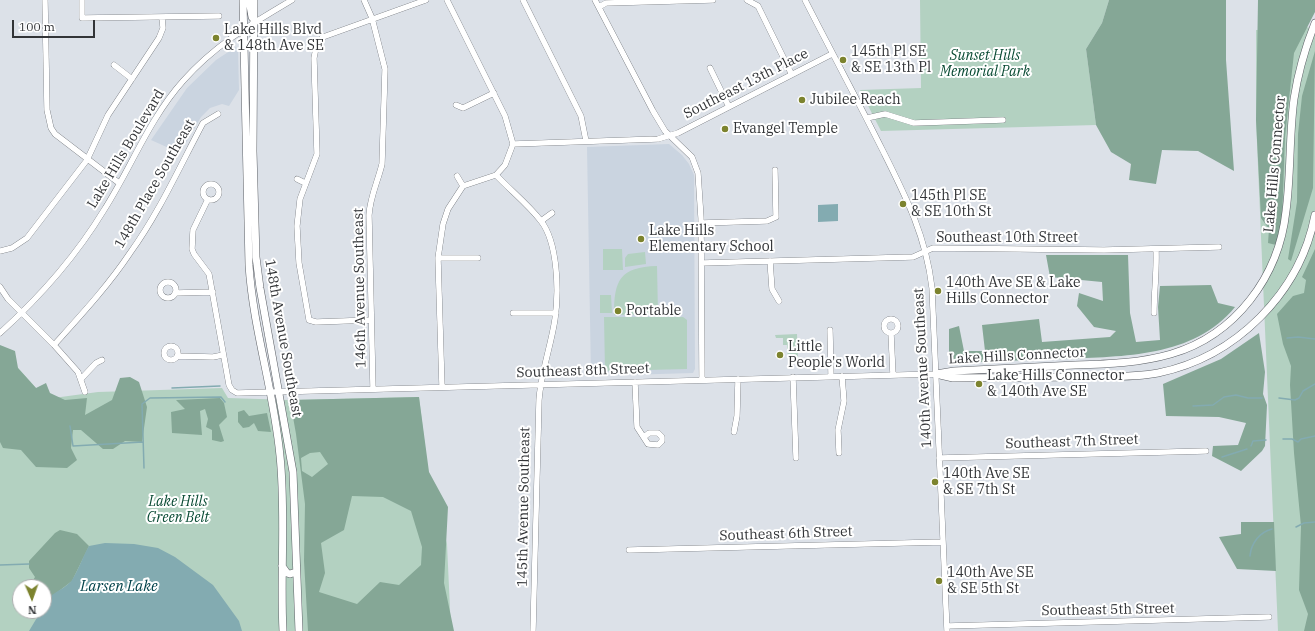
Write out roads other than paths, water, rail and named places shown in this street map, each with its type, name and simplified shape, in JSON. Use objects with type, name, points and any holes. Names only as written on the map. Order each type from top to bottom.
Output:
[{"type":"main road","name":"148th Avenue Southeast","points":[[243,0],[250,279],[277,433],[281,467],[283,631]]},
{"type":"main road","points":[[249,0],[249,7],[254,23]]},
{"type":"main road","name":"148th Avenue Southeast","points":[[254,0],[256,257],[260,288],[294,478],[299,631]]},
{"type":"main road","name":"Lake Hills Connector","points":[[936,374],[954,371],[1141,361],[1173,354],[1190,347],[1223,328],[1231,321],[1244,308],[1262,284],[1280,245],[1286,210],[1294,100],[1300,69],[1315,23]]},
{"type":"main road","points":[[243,29],[247,33],[254,47]]},
{"type":"main road","name":"Lake Hills Connector","points":[[936,374],[953,378],[1127,376],[1158,373],[1189,364],[1221,348],[1246,331],[1275,301],[1298,266],[1311,233],[1315,215]]},
{"type":"main road","points":[[281,559],[284,571],[290,574],[296,572]]},
{"type":"street","points":[[45,0],[47,110],[51,128],[60,138],[120,183]]},
{"type":"street","points":[[82,0],[82,18],[220,16]]},
{"type":"street","name":"Lake Hills Boulevard","points":[[0,333],[22,312],[55,276],[86,236],[120,183],[155,119],[170,97],[217,47],[243,29],[292,0]]},
{"type":"street","name":"146th Avenue Southeast","points":[[364,0],[372,18],[385,69],[382,164],[369,210],[373,389]]},
{"type":"street","points":[[371,320],[308,322],[299,263],[297,226],[300,199],[317,154],[314,58],[317,43],[323,36],[426,0]]},
{"type":"street","points":[[442,387],[438,258],[439,240],[448,209],[463,186],[496,175],[505,165],[513,144],[505,116],[447,0]]},
{"type":"street","points":[[523,0],[581,116],[586,141]]},
{"type":"street","points":[[595,0],[665,131],[687,151],[697,167],[699,179],[702,263],[702,380]]},
{"type":"street","points":[[599,7],[606,3],[713,0]]},
{"type":"street","points":[[747,0],[758,6],[791,74]]},
{"type":"street","name":"140th Avenue Southeast","points":[[805,0],[910,204],[926,252],[932,288],[947,628]]},
{"type":"street","points":[[0,251],[12,248],[27,238],[88,160],[108,115],[159,38],[162,28],[162,17]]},
{"type":"street","name":"Southeast 13th Place","points":[[513,144],[658,139],[670,135],[729,107],[832,54]]},
{"type":"street","points":[[114,65],[132,78]]},
{"type":"street","points":[[710,68],[729,107]]},
{"type":"street","points":[[456,105],[463,108],[494,93]]},
{"type":"street","name":"148th Place Southeast","points":[[54,345],[98,295],[131,252],[151,220],[204,123],[218,114]]},
{"type":"street","points":[[867,118],[885,114],[914,123],[1003,120]]},
{"type":"street","points":[[701,223],[767,221],[778,219],[775,170]]},
{"type":"street","name":"145th Avenue Southeast","points":[[496,175],[541,221],[553,246],[555,255],[556,313],[540,384],[533,631]]},
{"type":"street","points":[[457,176],[463,186]]},
{"type":"street","points":[[297,179],[305,183]]},
{"type":"street","points":[[177,356],[213,357],[223,355],[209,274],[194,254],[192,244],[193,230],[208,199]]},
{"type":"street","points":[[541,221],[552,212]]},
{"type":"street","name":"Southeast 10th Street","points":[[702,263],[913,257],[933,248],[1156,249],[1219,247]]},
{"type":"street","points":[[1154,313],[1154,298],[1158,273],[1156,249]]},
{"type":"street","points":[[438,258],[478,258]]},
{"type":"street","points":[[770,261],[772,289],[779,301]]},
{"type":"street","points":[[0,287],[8,299],[54,345],[78,372],[85,392]]},
{"type":"street","points":[[175,293],[213,292]]},
{"type":"street","points":[[513,314],[556,313]]},
{"type":"street","points":[[830,330],[831,376]]},
{"type":"street","points":[[891,333],[893,375]]},
{"type":"street","name":"Southeast 8th Street","points":[[223,355],[229,385],[232,390],[238,393],[936,374]]},
{"type":"street","points":[[81,379],[102,360]]},
{"type":"street","points":[[839,453],[838,430],[844,401],[842,376]]},
{"type":"street","points":[[793,377],[796,458]]},
{"type":"street","points":[[734,432],[738,416],[738,379]]},
{"type":"street","points":[[635,382],[637,427],[639,432],[644,437]]},
{"type":"street","name":"Southeast 7th Street","points":[[939,458],[1206,451]]},
{"type":"street","name":"Southeast 6th Street","points":[[629,550],[944,542]]},
{"type":"street","name":"Southeast 5th Street","points":[[947,628],[1270,617]]},
{"type":"water","points":[[838,204],[838,221],[818,222],[818,205]]},
{"type":"water","name":"Larsen Lake","points":[[105,543],[134,544],[158,548],[175,557],[213,585],[239,621],[242,631],[29,631],[36,619],[52,619],[52,595],[72,580],[89,546]]},
{"type":"waterway","points":[[1287,338],[1298,337],[1315,339]]},
{"type":"waterway","points":[[1279,398],[1295,400],[1299,398],[1303,391],[1315,384]]},
{"type":"waterway","points":[[172,388],[220,386]]},
{"type":"waterway","points":[[1193,406],[1213,405],[1224,397],[1236,395],[1248,398],[1262,398]]},
{"type":"waterway","points":[[144,468],[142,404],[150,398],[221,397],[225,402]]},
{"type":"waterway","points":[[70,426],[73,446],[143,442]]},
{"type":"waterway","points":[[1283,439],[1292,439],[1298,442],[1301,439],[1315,436]]},
{"type":"waterway","points":[[1251,446],[1253,441],[1266,440]]},
{"type":"waterway","points":[[1222,457],[1247,449]]},
{"type":"waterway","points":[[1296,527],[1304,523],[1315,522]]},
{"type":"waterway","points":[[1250,556],[1252,547],[1260,535],[1272,529]]},
{"type":"waterway","points":[[0,565],[29,564]]},
{"type":"place","name":"Lake Hills Blvd & 148th Ave SE","points":[[216,38]]},
{"type":"place","name":"145th Pl SE & SE 13th Pl","points":[[843,60]]},
{"type":"place","name":"Jubilee Reach","points":[[802,100]]},
{"type":"place","name":"Evangel Temple","points":[[725,129]]},
{"type":"place","name":"145th Pl SE & SE 10th St","points":[[903,204]]},
{"type":"place","name":"Lake Hills Elementary School","points":[[641,239]]},
{"type":"place","name":"140th Ave SE & Lake Hills Connector","points":[[938,291]]},
{"type":"place","name":"Portable","points":[[618,311]]},
{"type":"place","name":"Little People's World","points":[[780,355]]},
{"type":"place","name":"Lake Hills Connector & 140th Ave SE","points":[[979,384]]},
{"type":"place","name":"140th Ave SE & SE 7th St","points":[[935,482]]},
{"type":"place","name":"140th Ave SE & SE 5th St","points":[[939,581]]},
{"type":"park label","name":"Sunset Hills Memorial Park","points":[[985,64]]},
{"type":"park label","name":"Lake Hills Green Belt","points":[[178,510]]}]
